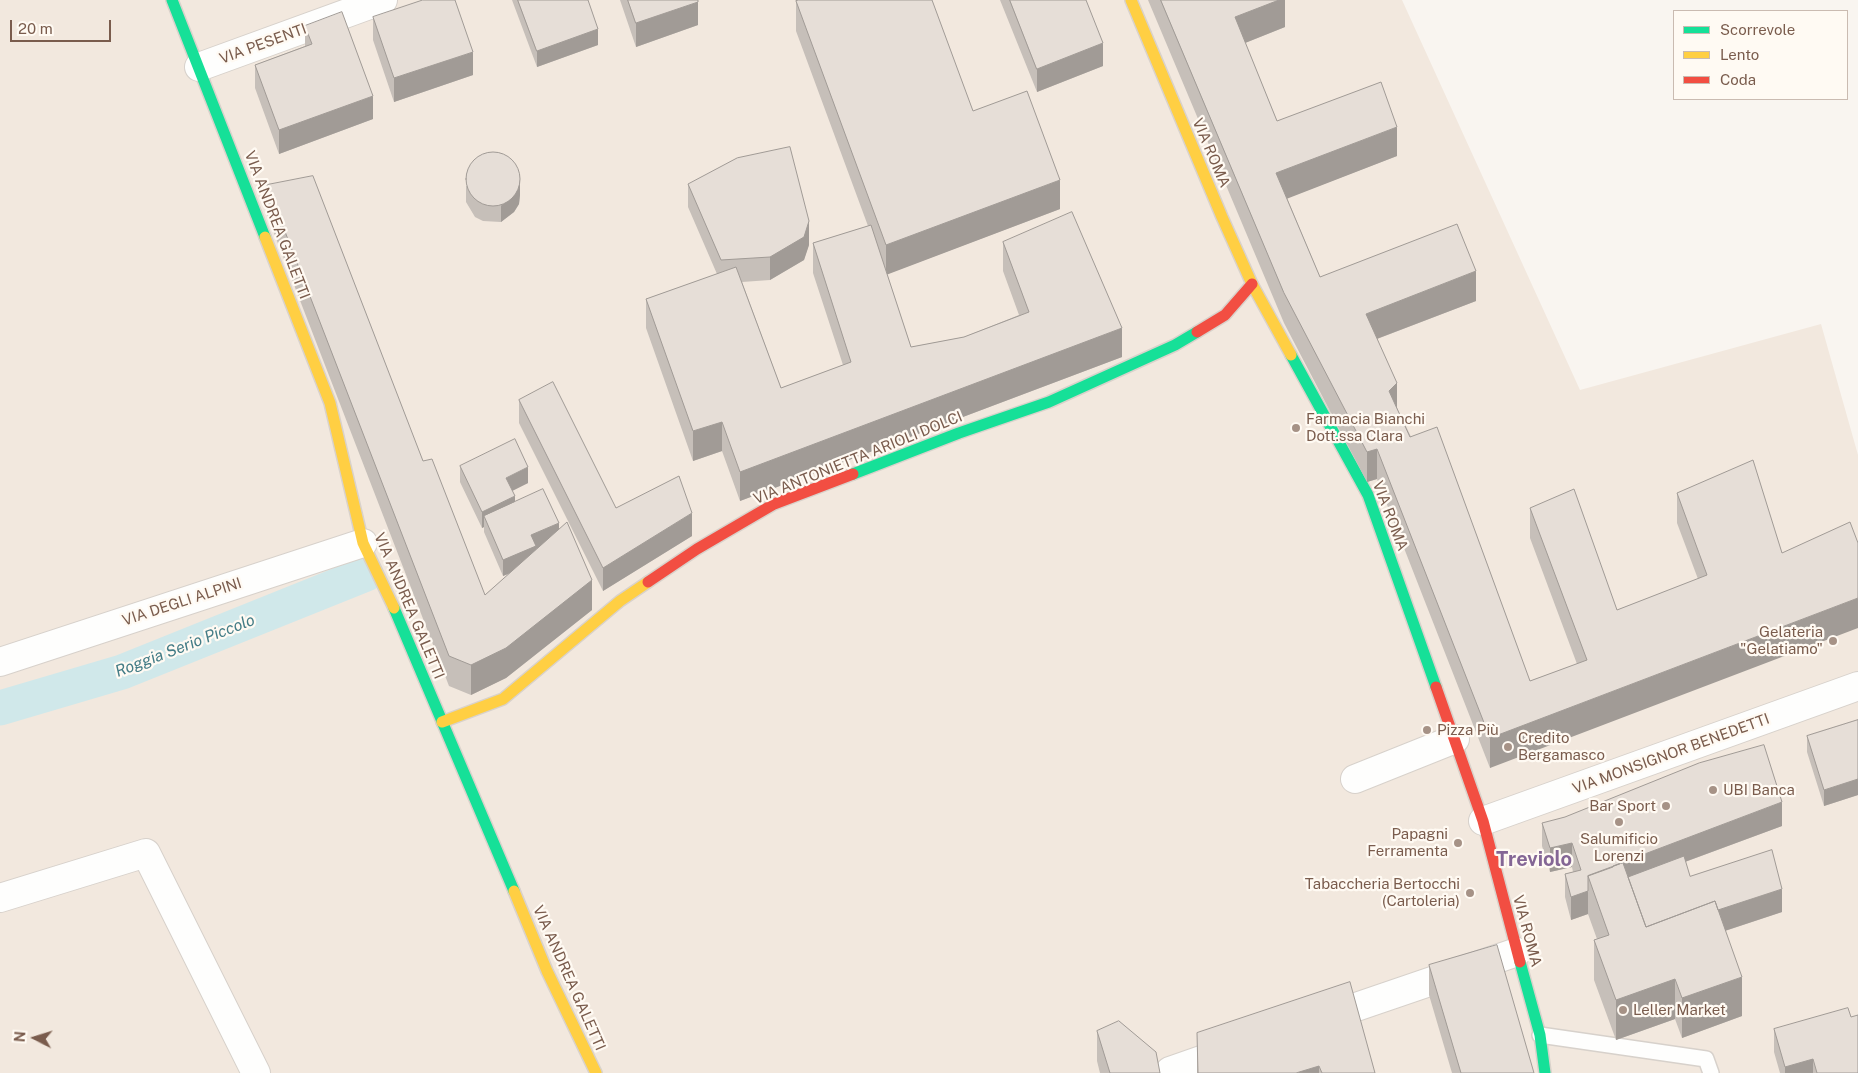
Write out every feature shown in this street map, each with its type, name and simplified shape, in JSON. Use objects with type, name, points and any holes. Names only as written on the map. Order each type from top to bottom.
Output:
[{"type":"street","name":"VIA ANDREA GALETTI","points":[[172,0],[200,67],[330,403],[363,543],[401,622],[547,971],[596,1073]]},
{"type":"street","name":"VIA PESENTI","points":[[200,67],[383,0]]},
{"type":"street","name":"VIA ROMA","points":[[1131,0],[1252,284],[1368,495],[1483,822],[1540,1035],[1545,1073]]},
{"type":"street","name":"VIA ANTONIETTA ARIOLI DOLCI","points":[[442,722],[503,699],[620,601],[697,549],[774,504],[959,432],[1049,402],[1175,345],[1225,315],[1252,284]]},
{"type":"street","name":"VIA DEGLI ALPINI","points":[[0,662],[363,543]]},
{"type":"street","name":"VIA MONSIGNOR BENEDETTI","points":[[1483,822],[1858,686]]},
{"type":"street","points":[[1355,779],[1455,739]]},
{"type":"street","points":[[0,898],[146,853],[256,1073]]},
{"type":"street","points":[[1302,1026],[1517,952]]},
{"type":"street","points":[[1171,1073],[1170,1071],[1255,1042]]},
{"type":"lane","points":[[1540,1035],[1706,1059],[1711,1073]]},
{"type":"shaded area","points":[[0,0],[1402,0],[1580,390],[1821,324],[1858,455],[1858,1073],[0,1073]]},
{"type":"building","points":[[423,0],[455,0],[473,52],[394,78],[373,17]]},
{"type":"building","points":[[518,0],[588,0],[598,29],[537,51]]},
{"type":"building","points":[[628,0],[698,0],[698,2],[636,23]]},
{"type":"building","points":[[932,0],[973,111],[1027,91],[1060,180],[886,245],[796,1]]},
{"type":"building","points":[[1010,0],[1086,0],[1103,43],[1037,69]]},
{"type":"building","points":[[1161,0],[1279,0],[1235,17],[1277,121],[1381,82],[1397,127],[1276,173],[1320,277],[1457,224],[1476,271],[1366,314],[1397,383],[1389,391],[1410,437],[1437,427],[1530,681],[1587,660],[1530,508],[1574,489],[1617,610],[1707,575],[1677,493],[1753,460],[1782,553],[1850,522],[1858,543],[1858,598],[1490,738],[1377,449],[1367,452],[1284,293]]},
{"type":"building","points":[[342,12],[373,96],[279,130],[255,65],[312,44],[305,26]]},
{"type":"building","points":[[790,147],[809,221],[804,237],[770,257],[721,260],[688,184],[737,158]]},
{"type":"building","points":[[493,152],[503,154],[512,160],[518,169],[520,179],[518,189],[512,198],[503,204],[493,206],[483,204],[474,198],[468,189],[466,179],[468,169],[474,160],[483,154]]},
{"type":"building","points":[[313,176],[423,461],[432,459],[485,595],[567,522],[592,580],[506,648],[471,665],[449,656],[267,185]]},
{"type":"building","points":[[1072,212],[1122,328],[740,472],[722,422],[693,431],[646,299],[736,267],[781,388],[851,362],[813,243],[871,225],[911,347],[964,337],[1029,312],[1003,242]]},
{"type":"building","points":[[553,382],[616,508],[679,476],[692,513],[603,568],[519,400]]},
{"type":"building","points":[[515,439],[528,467],[506,478],[515,496],[482,512],[460,466]]},
{"type":"building","points":[[543,489],[559,523],[531,535],[536,546],[503,560],[484,516]]},
{"type":"building","points":[[1858,720],[1858,779],[1824,790],[1807,736]]},
{"type":"building","points":[[1764,745],[1782,802],[1588,876],[1588,891],[1571,897],[1565,874],[1581,870],[1572,843],[1550,848],[1542,823],[1565,817],[1699,763]]},
{"type":"building","points":[[1772,850],[1782,889],[1718,910],[1715,901],[1646,927],[1628,877],[1684,856],[1690,876]]},
{"type":"building","points":[[1623,863],[1646,927],[1715,901],[1742,977],[1682,998],[1675,979],[1616,1000],[1594,940],[1609,935],[1588,876]]},
{"type":"building","points":[[1497,945],[1534,1073],[1461,1073],[1429,965]]},
{"type":"building","points":[[1350,982],[1375,1073],[1322,1073],[1319,1066],[1296,1073],[1198,1073],[1197,1033]]},
{"type":"building","points":[[1848,1008],[1851,1017],[1858,1015],[1858,1073],[1817,1073],[1813,1059],[1785,1067],[1774,1029]]},
{"type":"building","points":[[1119,1021],[1156,1052],[1160,1073],[1110,1073],[1097,1031]]},
{"type":"waterway","name":"Roggia Serio Piccolo","points":[[0,708],[122,672],[366,574]]},
{"type":"traffic: fast","points":[[172,0],[265,237]]},
{"type":"traffic: fast","points":[[853,474],[959,433],[1049,402],[1175,345],[1197,332]]},
{"type":"traffic: fast","points":[[1291,355],[1368,495],[1436,687]]},
{"type":"traffic: fast","points":[[394,608],[514,891]]},
{"type":"traffic: fast","points":[[1520,962],[1540,1035],[1545,1073]]},
{"type":"traffic: slow","points":[[1131,0],[1252,284],[1291,355]]},
{"type":"traffic: slow","points":[[265,237],[330,403],[363,543],[394,608]]},
{"type":"traffic: slow","points":[[442,722],[503,699],[620,601],[648,582]]},
{"type":"traffic: slow","points":[[514,891],[547,971],[596,1073]]},
{"type":"traffic: jam","points":[[1197,332],[1225,315],[1252,284]]},
{"type":"traffic: jam","points":[[648,582],[697,549],[774,504],[853,474]]},
{"type":"traffic: jam","points":[[1436,687],[1483,821],[1520,962]]},
{"type":"place","name":"Farmacia Bianchi Dott.ssa Clara","points":[[1296,428]]},
{"type":"place","name":"Gelateria \"Gelatiamo\"","points":[[1833,641]]},
{"type":"place","name":"Pizza Più","points":[[1427,730]]},
{"type":"place","name":"Credito Bergamasco","points":[[1508,747]]},
{"type":"place","name":"UBI Banca","points":[[1713,790]]},
{"type":"place","name":"Bar Sport","points":[[1666,806]]},
{"type":"place","name":"Salumificio Lorenzi","points":[[1619,822]]},
{"type":"place","name":"Papagni Ferramenta","points":[[1458,843]]},
{"type":"place","name":"Tabaccheria Bertocchi (Cartoleria)","points":[[1470,893]]},
{"type":"place","name":"Leller Market","points":[[1623,1010]]},
{"type":"district","name":"Treviolo","points":[[1534,860]]}]
